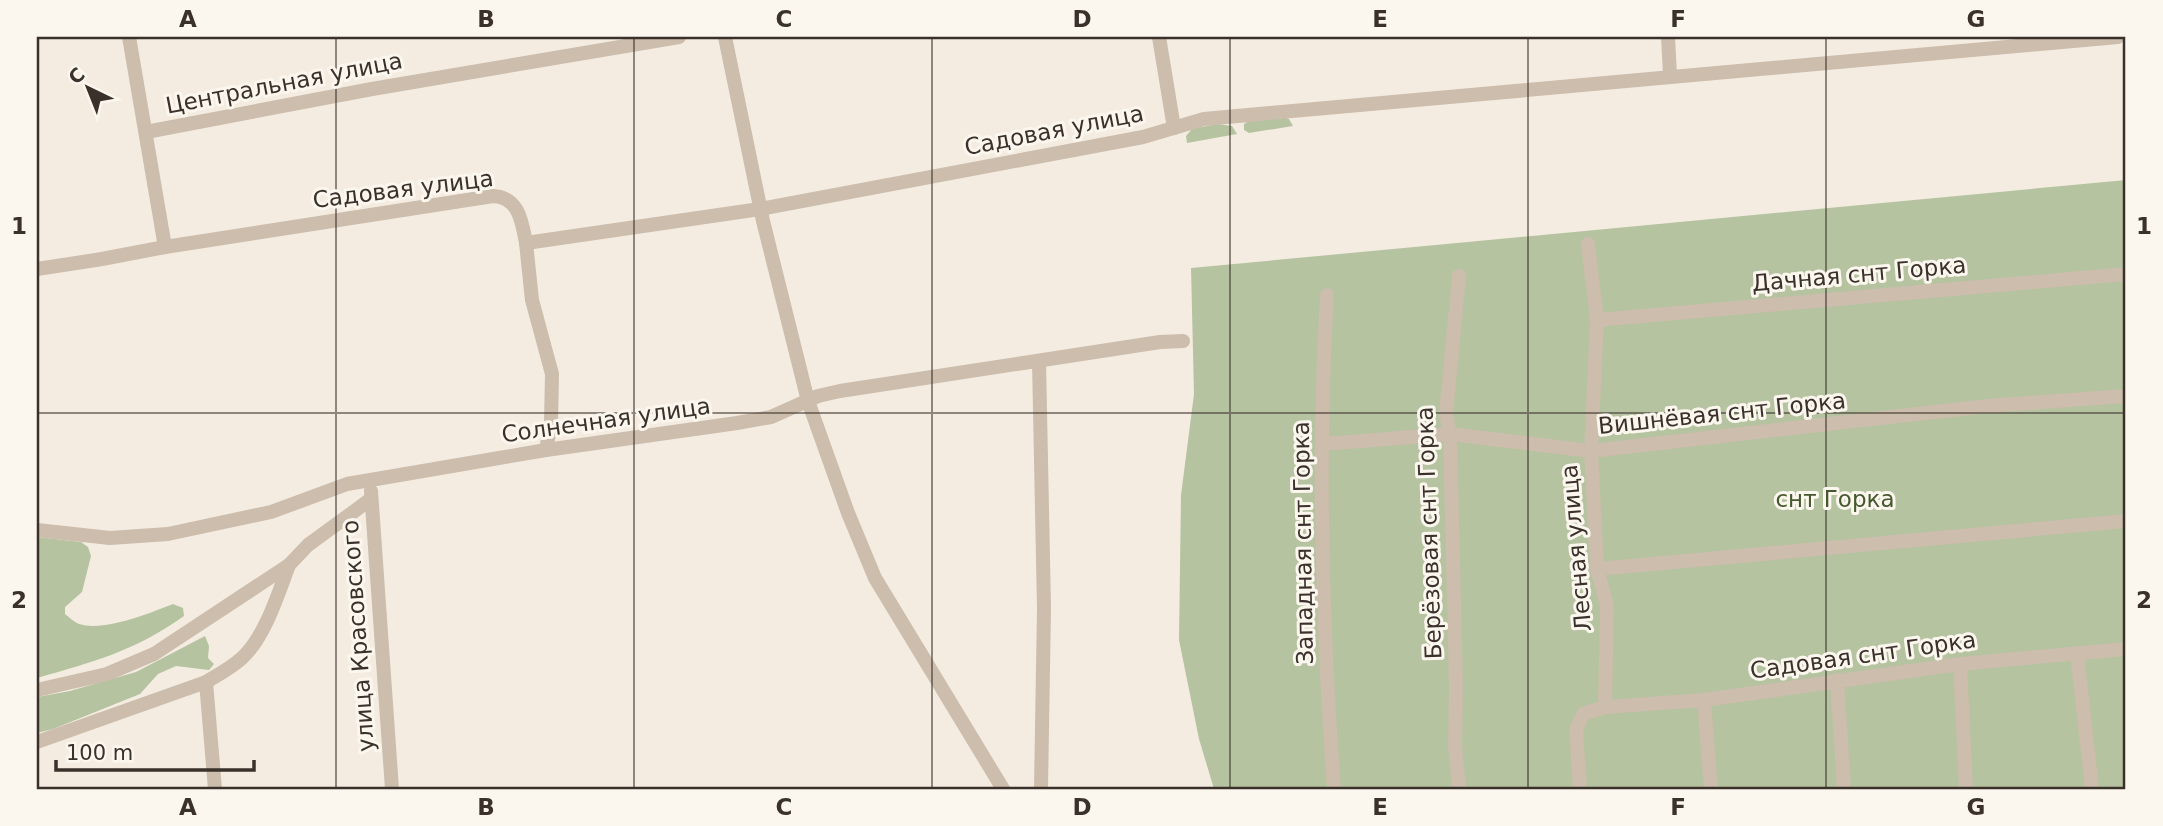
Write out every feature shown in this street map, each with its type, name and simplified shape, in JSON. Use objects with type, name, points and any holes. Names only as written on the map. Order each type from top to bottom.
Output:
[{"type":"street","points":[[129,37],[165,247]]},
{"type":"street","name":"Центральная улица","points":[[146,132],[372,89],[679,37]]},
{"type":"street","points":[[725,37],[760,209],[808,401],[848,513],[875,578],[1003,789]]},
{"type":"street","points":[[1159,37],[1174,128]]},
{"type":"street","points":[[1668,37],[1670,75]]},
{"type":"street","name":"Садовая улица","points":[[37,269],[493,196],[506,197],[512,201],[519,215],[526,243],[760,209],[1130,139],[1204,119],[1670,75],[2118,37]]},
{"type":"street","points":[[526,243],[531,300],[552,374],[551,423],[546,450]]},
{"type":"street","name":"Лесная улица","points":[[1588,244],[1597,320],[1591,451],[1597,569],[1607,606],[1605,707]]},
{"type":"street","name":"Дачная снт Горка","points":[[1597,320],[2126,274]]},
{"type":"street","name":"Берёзовая снт Горка","points":[[1459,276],[1447,414],[1450,434],[1456,675],[1455,746],[1459,789]]},
{"type":"street","name":"Западная снт Горка","points":[[1327,295],[1323,444],[1324,604],[1334,789]]},
{"type":"street","name":"Солнечная улица","points":[[37,530],[110,538],[169,534],[254,517],[287,508],[330,489],[371,480],[546,450],[737,423],[784,413],[808,401],[840,391],[1160,342],[1183,341]]},
{"type":"street","points":[[1039,361],[1044,608],[1041,789]]},
{"type":"street","name":"Вишнёвая снт Горка","points":[[1323,444],[1450,434],[1591,451],[1987,406],[2126,396]]},
{"type":"street","name":"улица Красовского","points":[[371,480],[392,789]]},
{"type":"street","points":[[37,690],[107,674],[153,654],[289,565],[308,545],[371,499]]},
{"type":"street","points":[[1597,569],[2126,521]]},
{"type":"street","points":[[37,742],[205,682],[229,668],[252,648],[289,565]]},
{"type":"street","name":"Садовая снт Горка","points":[[1605,707],[1704,700],[1961,664],[2126,649]]},
{"type":"street","points":[[2077,654],[2092,789]]},
{"type":"street","points":[[1961,664],[1966,789]]},
{"type":"street","points":[[1837,680],[1844,789]]},
{"type":"street","points":[[205,682],[215,789]]},
{"type":"street","points":[[1704,700],[1711,789]]},
{"type":"street","points":[[1580,789],[1576,730],[1583,714],[1605,707]]},
{"type":"green space","points":[[1284,117],[1289,119],[1293,126],[1249,133],[1244,130],[1244,124],[1249,121]]},
{"type":"green space","points":[[1217,124],[1232,126],[1237,134],[1187,143],[1186,136],[1192,129]]},
{"type":"green space","name":"снт Горка","points":[[2126,180],[2126,789],[1214,789],[1199,739],[1179,640],[1181,495],[1194,394],[1191,268]]},
{"type":"green space","points":[[37,537],[81,542],[88,547],[91,556],[82,592],[65,607],[65,614],[77,623],[89,626],[114,624],[173,604],[183,608],[184,616],[131,647],[37,678]]},
{"type":"green space","points":[[205,636],[209,646],[208,658],[214,664],[209,670],[176,666],[158,674],[140,694],[37,733],[37,697],[70,691],[136,672]]}]
